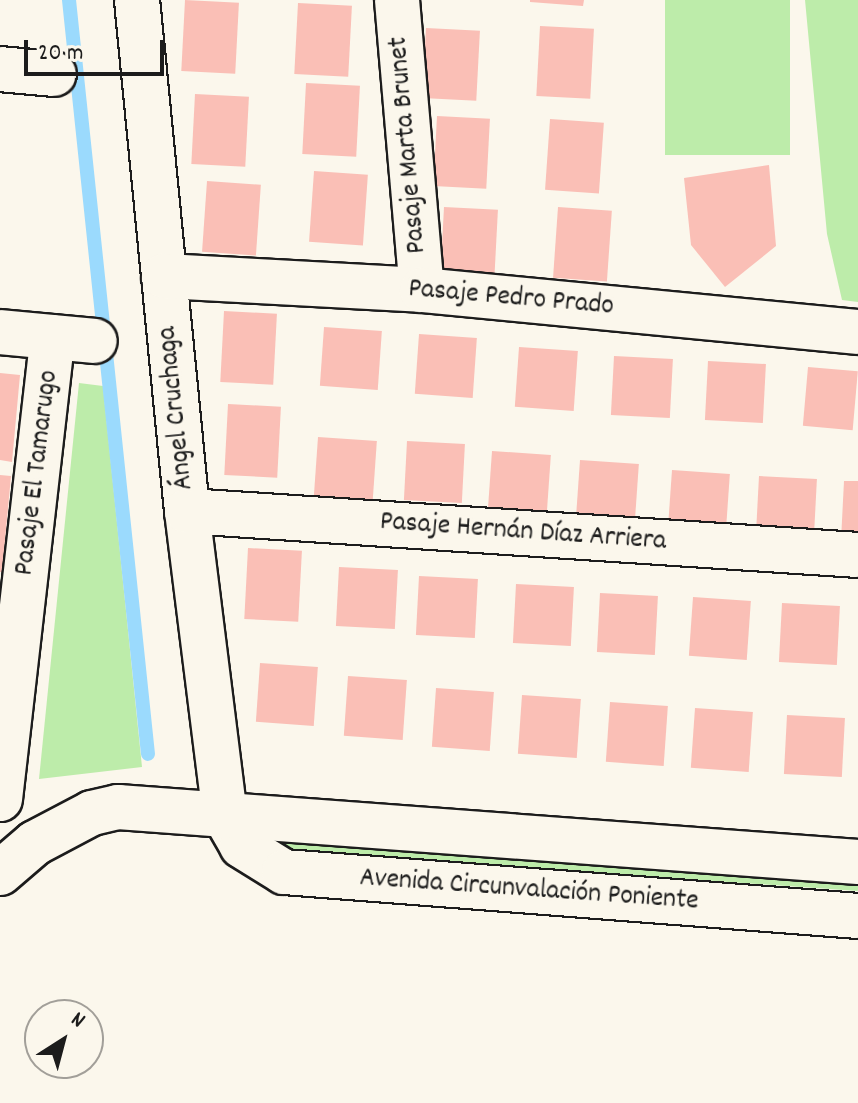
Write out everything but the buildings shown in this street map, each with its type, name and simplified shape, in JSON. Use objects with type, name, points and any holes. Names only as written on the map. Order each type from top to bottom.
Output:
[{"type":"street","name":"Ángel Cruchaga","points":[[137,0],[187,511],[225,816]]},
{"type":"street","name":"Pasaje Marta Brunet","points":[[397,0],[422,290]]},
{"type":"street","points":[[0,69],[54,74]]},
{"type":"street","name":"Pasaje Pedro Prado","points":[[164,276],[422,290],[858,332]]},
{"type":"street","name":"Pasaje El Tamarugo","points":[[0,332],[74,339],[0,799]]},
{"type":"street","name":"Pasaje Hernán Díaz Arriera","points":[[187,511],[858,555]]},
{"type":"street","name":"Avenida Circunvalación Poniente","points":[[0,873],[35,843],[92,813],[118,807],[858,862]]},
{"type":"street","name":"Avenida Circunvalación Poniente","points":[[225,816],[242,846],[284,872],[858,916]]},
{"type":"green space","points":[[665,0],[790,0],[790,155],[665,155]]},
{"type":"green space","points":[[805,0],[858,0],[858,302],[842,300],[827,234]]},
{"type":"green space","points":[[79,383],[103,386],[142,767],[39,779]]},
{"type":"green space","points":[[271,839],[858,880],[858,891],[270,850]]},
{"type":"waterway","points":[[69,0],[148,754]]}]
